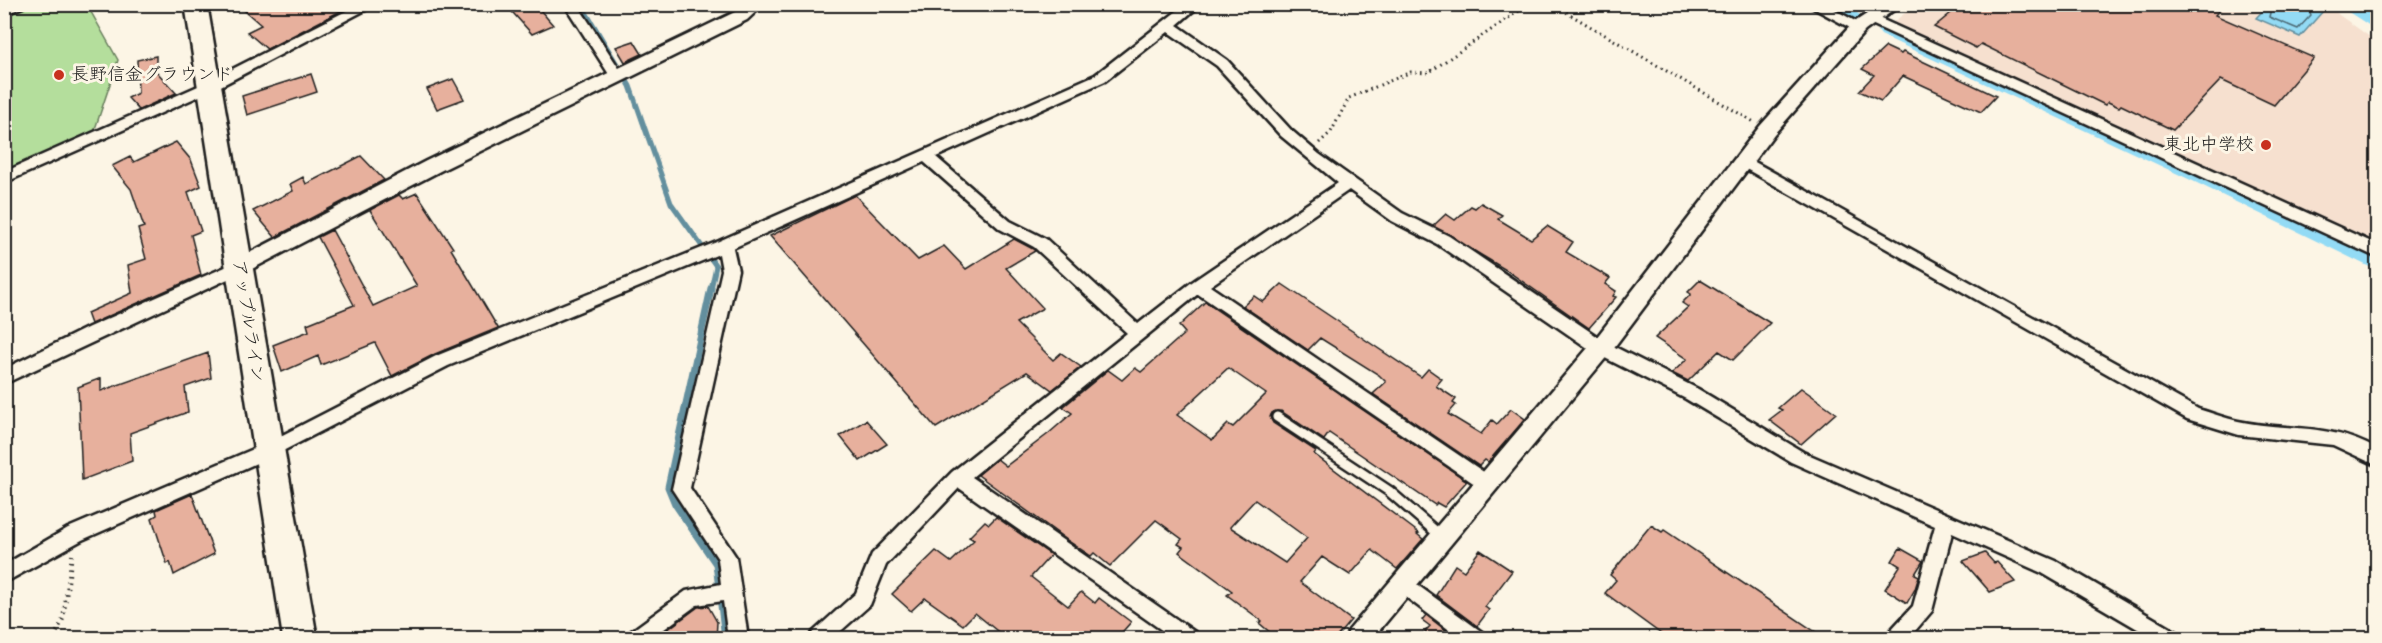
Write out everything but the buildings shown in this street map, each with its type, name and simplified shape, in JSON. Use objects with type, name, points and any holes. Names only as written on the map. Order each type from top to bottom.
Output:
[{"type":"highway","name":"アップルライン","points":[[196,4],[300,639]]},
{"type":"street","points":[[4,11],[18,4]]},
{"type":"street","points":[[4,178],[210,86],[371,4]]},
{"type":"street","points":[[570,4],[616,76]]},
{"type":"street","points":[[4,377],[95,332],[239,267],[616,76],[741,16],[756,4]]},
{"type":"street","points":[[4,574],[75,534],[269,450],[442,361],[725,245],[1100,78],[1195,4]]},
{"type":"street","points":[[1812,4],[1866,23],[2378,252]]},
{"type":"street","points":[[1359,639],[1601,348],[1767,130],[1866,23],[1894,4]]},
{"type":"street","points":[[1169,26],[1222,63],[1286,134],[1307,152],[1397,217],[1443,240],[1601,348],[1692,394],[1788,452],[1945,524],[2049,567],[2170,639]]},
{"type":"street","points":[[925,155],[1005,225],[1040,243],[1138,334]]},
{"type":"street","points":[[1744,161],[2193,414],[2240,428],[2333,438],[2352,444],[2378,459]]},
{"type":"street","points":[[820,639],[863,599],[879,561],[958,477],[1198,286],[1349,183]]},
{"type":"street","points":[[725,245],[730,270],[681,489],[727,557],[738,639]]},
{"type":"street","points":[[1198,286],[1488,484]]},
{"type":"street","points":[[958,477],[1188,639]]},
{"type":"street","points":[[1896,639],[1922,611],[1945,524]]},
{"type":"street","points":[[1405,585],[1475,639]]},
{"type":"street","points":[[637,639],[693,597],[732,591]]},
{"type":"lane","points":[[1277,417],[1389,491],[1442,537]]},
{"type":"path","points":[[1307,152],[1334,132],[1342,106],[1348,98],[1411,72],[1428,73],[1529,4]]},
{"type":"path","points":[[1552,4],[1767,130]]},
{"type":"path","points":[[54,639],[63,619],[75,534]]},
{"type":"shaded area","name":"東北中学校","points":[[1917,4],[2330,5],[2339,15],[2377,42],[2377,248],[1892,23]]},
{"type":"green space","name":"長野信金グラウンド","points":[[26,5],[87,5],[118,60],[94,132],[5,172],[5,16]]},
{"type":"water","points":[[2268,5],[2307,5],[2323,11],[2300,37],[2256,18]]},
{"type":"waterway","points":[[581,4],[630,86],[671,203],[716,266],[711,289]]},
{"type":"waterway","points":[[1830,4],[1855,17]]},
{"type":"waterway","points":[[2344,4],[2378,26]]},
{"type":"waterway","points":[[1887,31],[2202,177],[2378,264]]},
{"type":"waterway","points":[[711,288],[668,487],[675,504],[716,564],[725,638]]},
{"type":"place","name":"長野信金グラウンド","points":[[59,75]]},
{"type":"place","name":"東北中学校","points":[[2266,145]]}]
